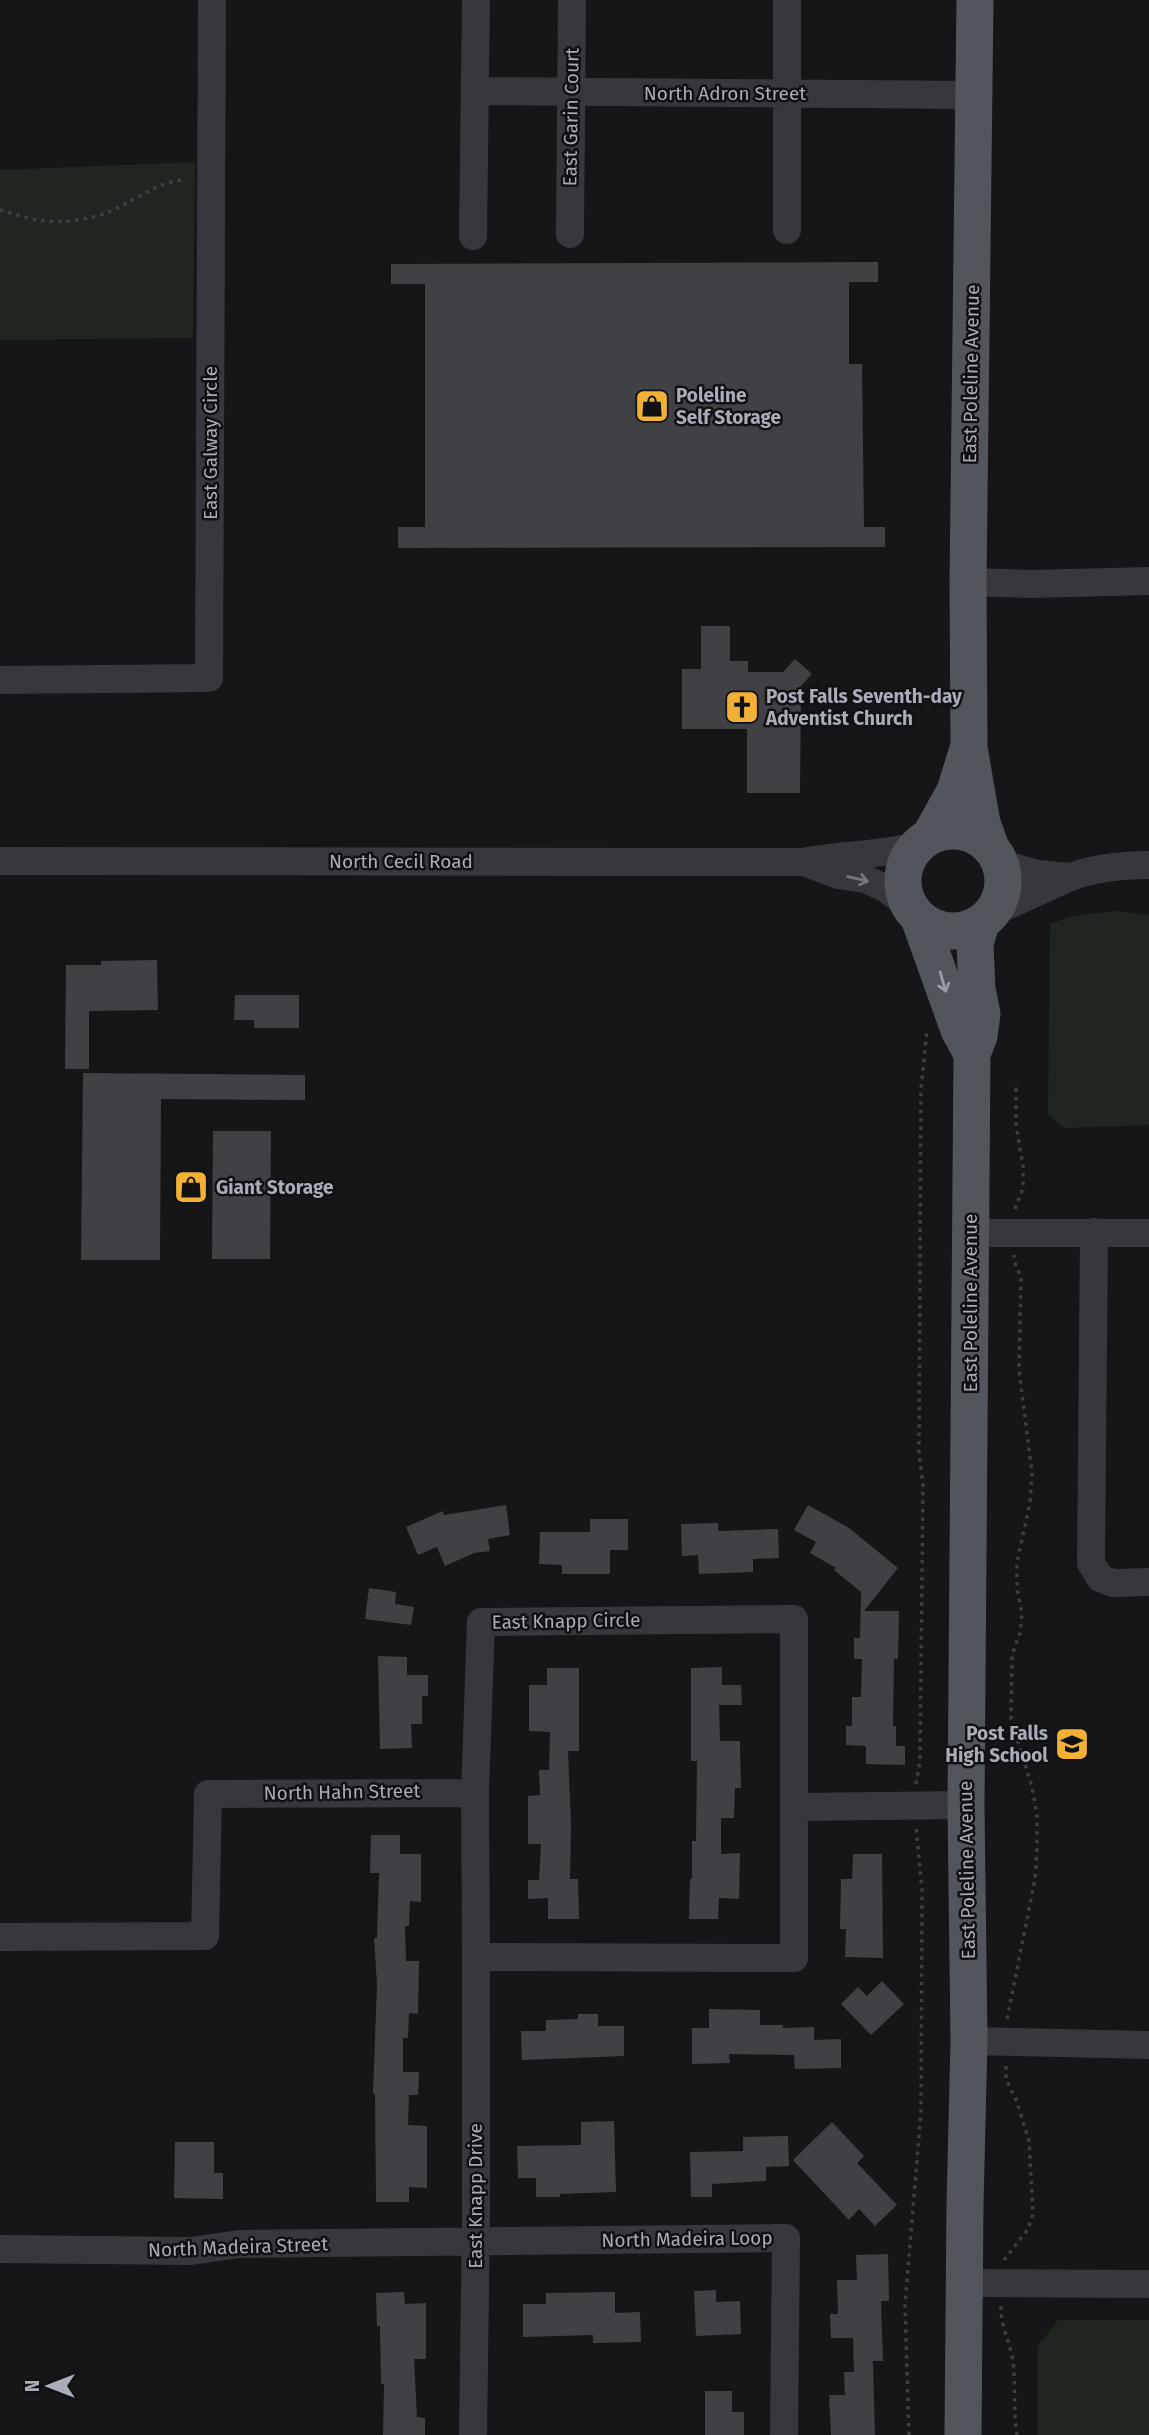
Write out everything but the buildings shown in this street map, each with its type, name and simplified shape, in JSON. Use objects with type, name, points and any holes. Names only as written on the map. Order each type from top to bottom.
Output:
[{"type":"main road","name":"East Poleline Avenue","points":[[975,0],[968,582],[969,748],[982,822],[995,855]]},
{"type":"main road","name":"East Poleline Avenue","points":[[924,841],[955,790],[969,748]]},
{"type":"main road","points":[[946,831],[962,832],[978,837],[995,855],[1003,879],[1001,896],[987,917],[965,930],[948,931],[932,927],[914,912],[904,891],[903,874],[908,859],[924,841],[946,831]]},
{"type":"main road","name":"East Poleline Avenue","points":[[914,912],[959,1030],[972,1054]]},
{"type":"main road","name":"East Poleline Avenue","points":[[963,2435],[970,2041],[966,1805],[972,1054],[979,1036],[982,1014],[977,989],[975,944],[987,917]]},
{"type":"street","name":"East Galway Circle","points":[[0,680],[209,678],[212,0]]},
{"type":"street","points":[[473,236],[476,0]]},
{"type":"street","name":"East Garin Court","points":[[570,234],[572,0]]},
{"type":"street","points":[[787,0],[787,230]]},
{"type":"street","name":"North Adron Street","points":[[476,91],[974,95]]},
{"type":"street","points":[[968,582],[1031,584],[1149,581]]},
{"type":"street","name":"North Cecil Road","points":[[0,861],[803,862],[835,856],[867,856],[924,841]]},
{"type":"street","points":[[995,855],[1037,874],[1070,877]]},
{"type":"street","name":"North Cecil Road","points":[[803,862],[838,874],[865,879],[885,888],[914,912]]},
{"type":"street","points":[[987,917],[1070,877],[1122,866],[1149,865]]},
{"type":"street","points":[[1094,1232],[1091,1563],[1100,1578],[1113,1583],[1149,1582]]},
{"type":"street","points":[[971,1233],[1149,1233]]},
{"type":"street","name":"East Knapp Circle","points":[[794,1619],[795,1807],[794,1958],[476,1957],[475,1793],[481,1622],[794,1619]]},
{"type":"street","name":"North Hahn Street","points":[[0,1937],[205,1936],[208,1794],[475,1793]]},
{"type":"street","points":[[795,1807],[966,1805]]},
{"type":"street","name":"East Knapp Drive","points":[[473,2435],[476,1957]]},
{"type":"street","points":[[970,2041],[1149,2045]]},
{"type":"street","name":"North Madeira Loop","points":[[475,2242],[786,2238],[785,2435]]},
{"type":"street","name":"North Madeira Street","points":[[0,2249],[191,2251],[239,2244],[475,2242]]},
{"type":"street","points":[[964,2283],[1149,2284]]},
{"type":"path","points":[[0,210],[36,220],[62,222],[82,219],[111,211],[159,184],[183,180]]},
{"type":"path","points":[[916,1781],[920,1761],[923,1485],[919,1452],[921,1089],[928,1035],[926,1024]]},
{"type":"path","points":[[1016,1083],[1016,1124],[1023,1166],[1023,1188],[1016,1205],[1014,1261],[1021,1278],[1019,1370],[1032,1473],[1030,1503],[1017,1562],[1017,1588],[1022,1614],[1020,1633],[1012,1655],[1011,1718],[1032,1787],[1037,1815],[1035,1879],[1007,2014],[1006,2042],[1006,2079],[1017,2102],[1029,2141],[1033,2214],[1028,2229],[1004,2257],[1001,2315],[1009,2337],[1013,2363],[1017,2435]]},
{"type":"path","points":[[909,2435],[905,2305],[921,2097],[922,1889],[915,1839]]},
{"type":"shaded area","points":[[195,162],[193,338],[0,340],[0,170]]},
{"type":"shaded area","points":[[1116,911],[1149,915],[1149,1125],[1064,1128],[1048,1115],[1050,924],[1072,916]]},
{"type":"shaded area","points":[[1058,2320],[1149,2320],[1149,2435],[1038,2435],[1038,2346]]},
{"type":"place","name":"Poleline Self Storage","points":[[652,406]]},
{"type":"place","name":"Post Falls Seventh-day Adventist Church","points":[[742,707]]},
{"type":"place","name":"Giant Storage","points":[[191,1187]]},
{"type":"place","name":"Post Falls High School","points":[[1072,1744]]}]
